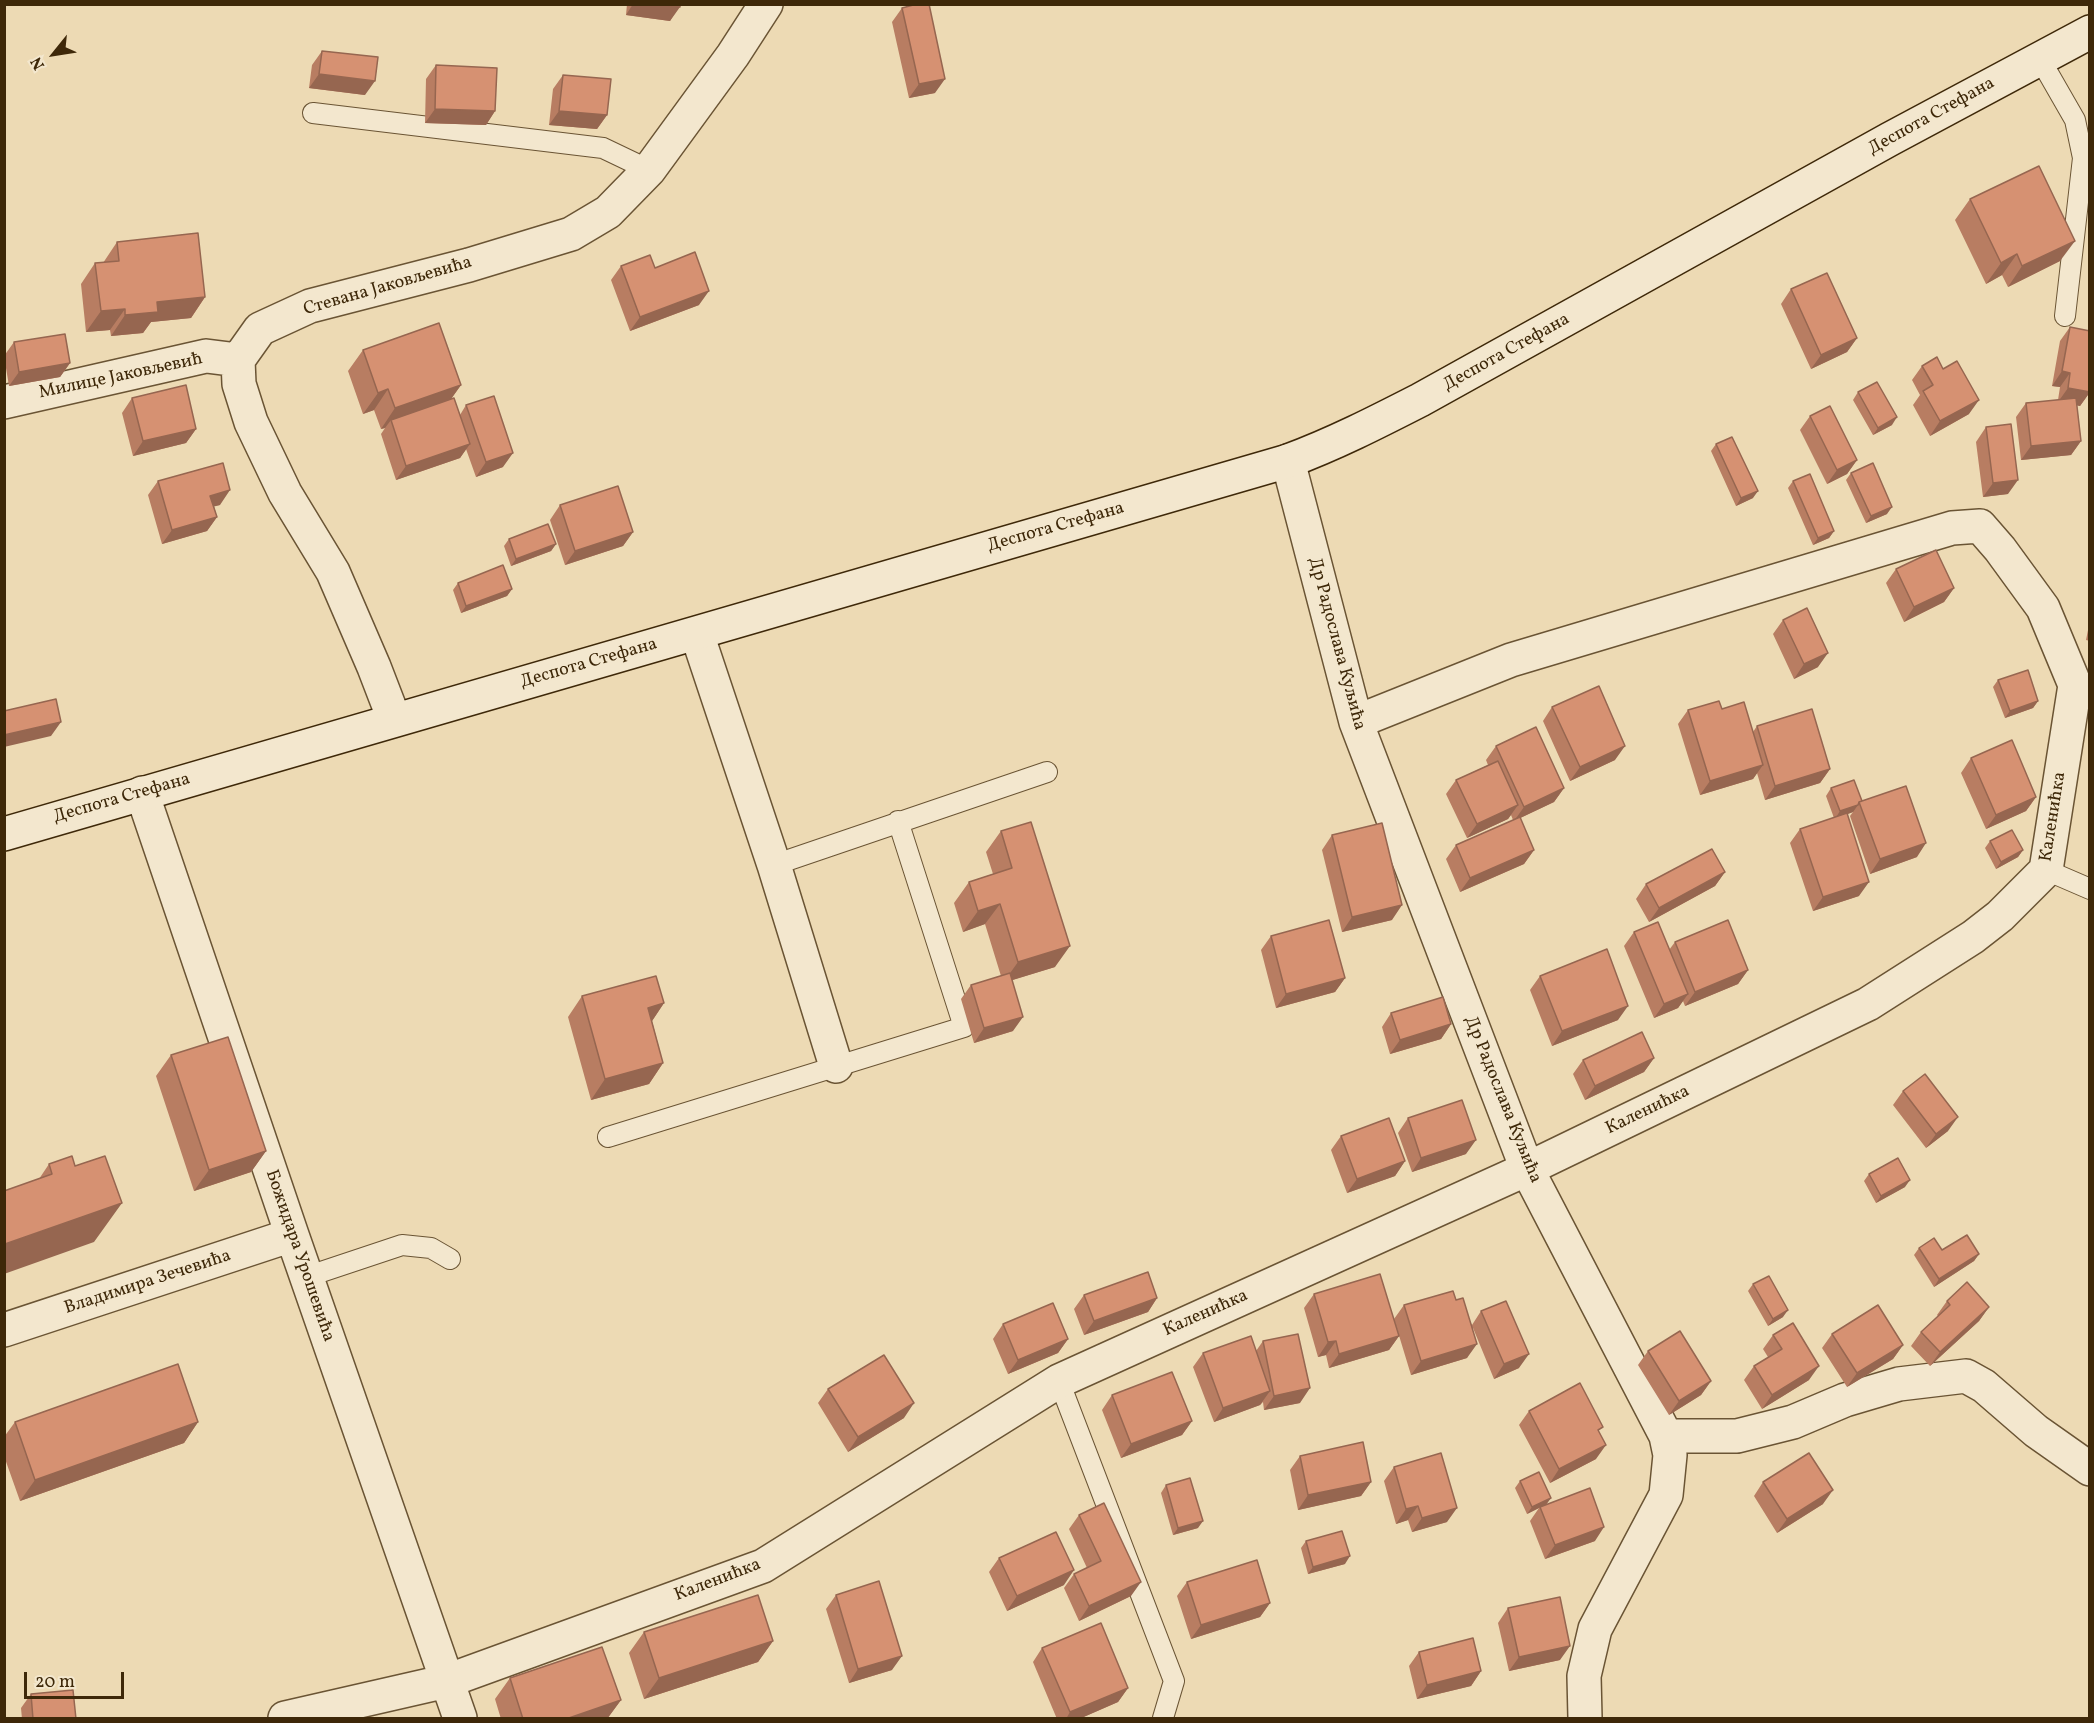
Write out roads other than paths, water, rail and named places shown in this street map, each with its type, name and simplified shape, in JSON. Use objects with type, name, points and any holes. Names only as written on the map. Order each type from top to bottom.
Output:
[{"type":"street","name":"Стевана Јаковљевића","points":[[238,360],[260,329],[310,306],[469,265],[571,234],[609,212],[649,170],[733,55],[766,4]]},
{"type":"street","name":"Деспота Стефана","points":[[4,834],[1288,461],[1347,437],[1420,400],[2090,32]]},
{"type":"street","name":"Милице Јаковљевић","points":[[4,402],[206,356],[238,360]]},
{"type":"street","points":[[238,360],[239,384],[251,423],[285,493],[333,572],[394,719]]},
{"type":"street","name":"Др Радослава Куљића","points":[[1288,461],[1356,722],[1527,1169],[1666,1436],[1670,1455],[1666,1495],[1595,1629],[1584,1676],[1585,1719]]},
{"type":"street","name":"Каленићка","points":[[285,1719],[447,1681],[763,1566],[1059,1381],[1527,1169],[1868,1004],[1973,938],[2000,916],[2046,870],[2075,685],[2043,608],[2000,549],[1980,526],[1952,528],[1511,660],[1356,722]]},
{"type":"street","points":[[697,634],[774,864],[836,1066]]},
{"type":"street","name":"Божидара Урошевића","points":[[142,793],[306,1277],[460,1719]]},
{"type":"street","name":"Владимира Зечевића","points":[[4,1330],[292,1235]]},
{"type":"street","points":[[1666,1436],[1737,1436],[1793,1422],[1845,1400],[1899,1384],[1966,1376],[1984,1386],[2036,1431],[2090,1469]]},
{"type":"lane","points":[[2040,59],[2075,120],[2083,158],[2065,316]]},
{"type":"lane","points":[[313,113],[603,148],[649,170]]},
{"type":"lane","points":[[774,864],[1047,772]]},
{"type":"lane","points":[[608,1137],[964,1027],[898,821]]},
{"type":"lane","points":[[2046,870],[2090,888]]},
{"type":"lane","points":[[306,1277],[402,1245],[430,1248],[450,1259]]},
{"type":"lane","points":[[1059,1381],[1174,1681],[1163,1719]]}]
